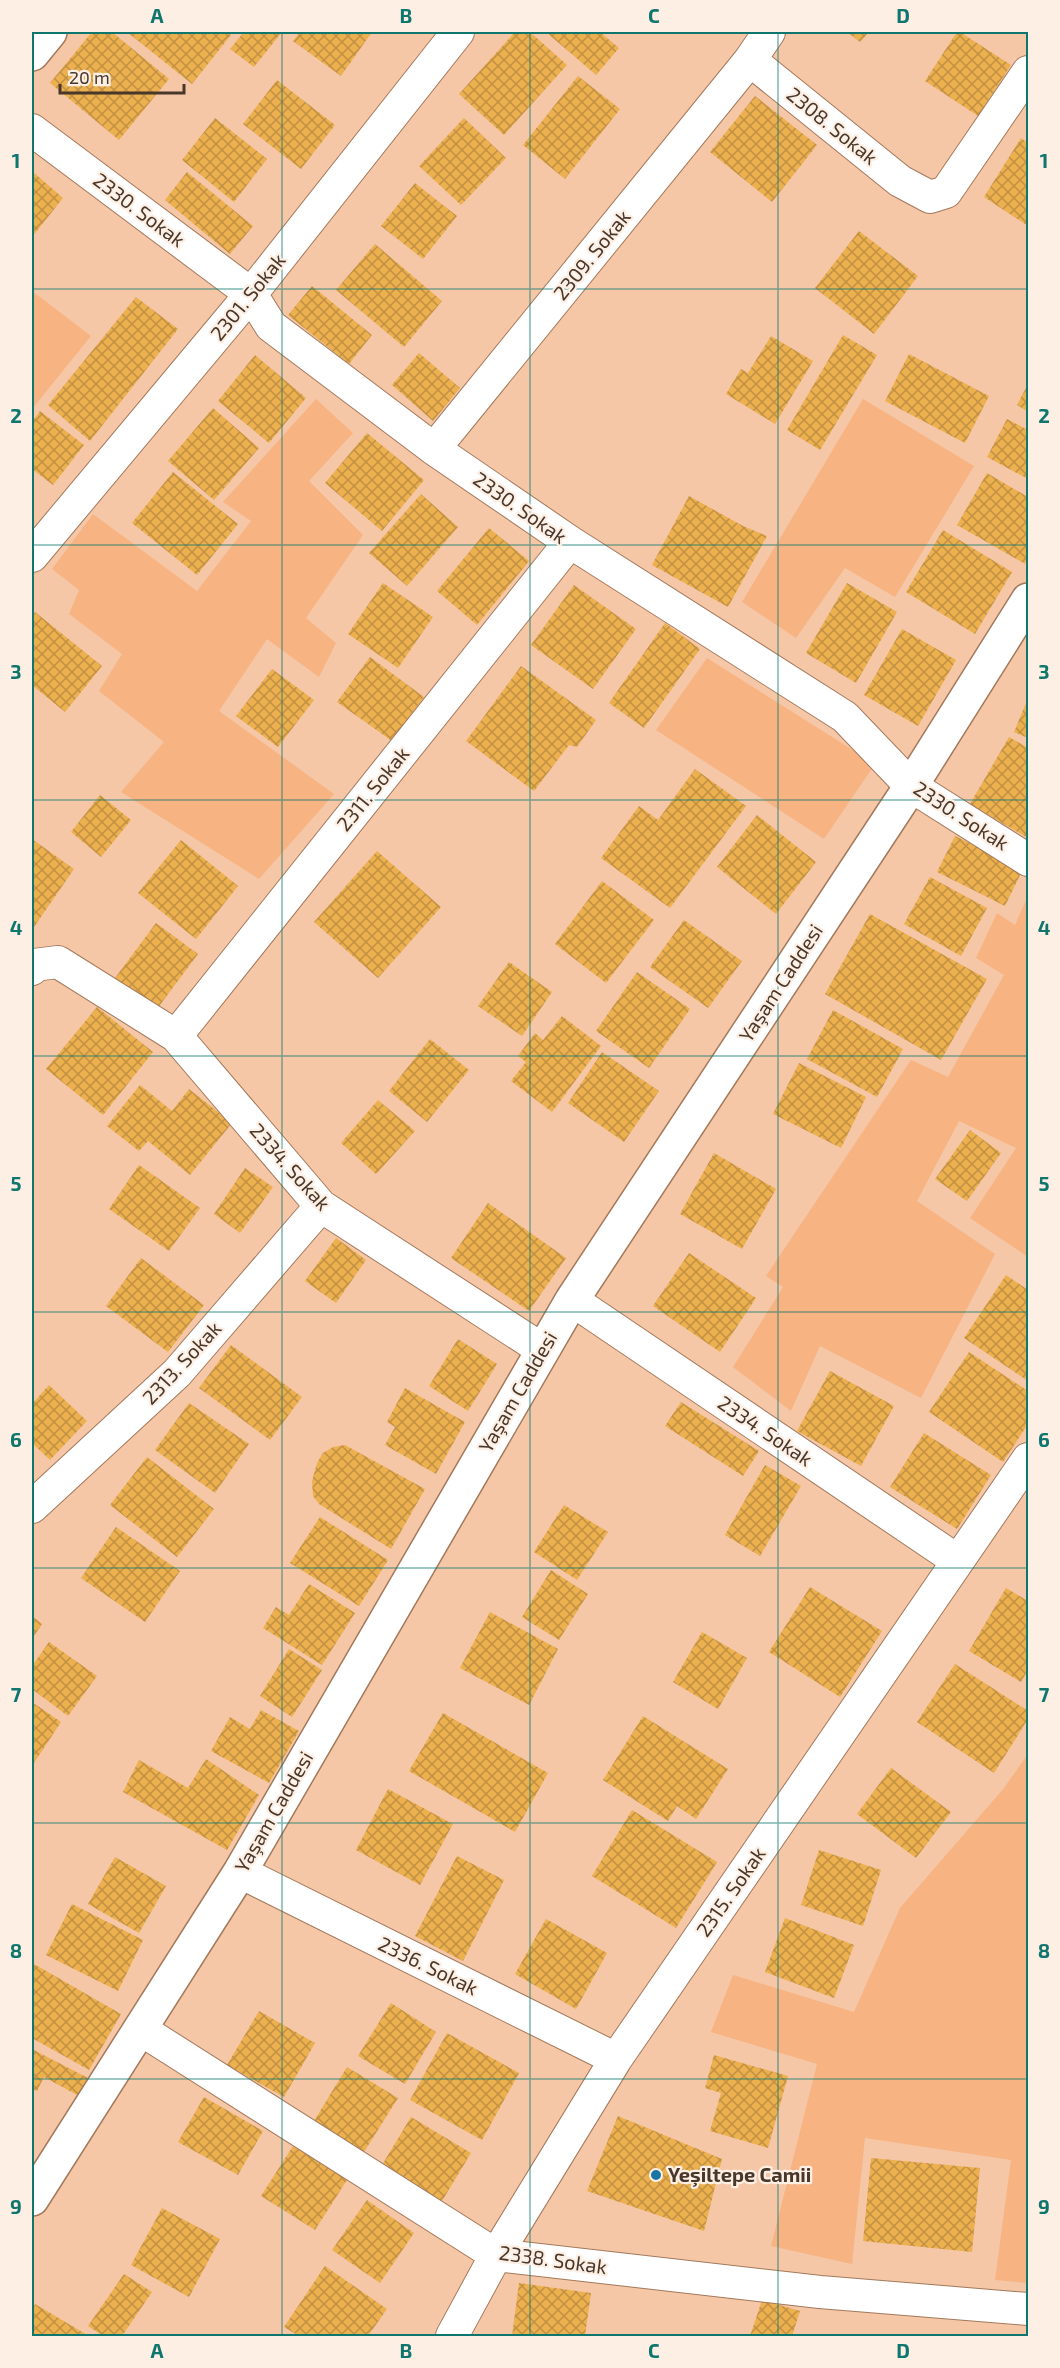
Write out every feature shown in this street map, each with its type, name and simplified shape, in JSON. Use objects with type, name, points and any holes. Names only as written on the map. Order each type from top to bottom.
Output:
[{"type":"street","points":[[32,54],[50,32]]},
{"type":"street","name":"2301. Sokak","points":[[32,556],[251,294],[458,32]]},
{"type":"street","points":[[750,60],[769,32]]},
{"type":"street","name":"2308. Sokak","points":[[750,60],[900,181],[930,197],[946,192],[1029,72]]},
{"type":"street","name":"2309. Sokak","points":[[434,449],[750,60]]},
{"type":"street","name":"2330. Sokak","points":[[32,130],[251,294],[272,326],[434,449],[570,542],[845,717],[911,786],[1029,860]]},
{"type":"street","name":"2311. Sokak","points":[[176,1036],[570,542]]},
{"type":"street","name":"Yaşam Caddesi","points":[[32,2199],[240,1872],[572,1300],[911,786],[1029,600]]},
{"type":"street","name":"2334. Sokak","points":[[45,965],[176,1036],[321,1206],[543,1350]]},
{"type":"street","name":"2313. Sokak","points":[[32,1507],[177,1373],[321,1206]]},
{"type":"street","name":"2334. Sokak","points":[[572,1300],[958,1561]]},
{"type":"street","name":"2315. Sokak","points":[[452,2337],[496,2255],[616,2060],[958,1561],[1017,1500],[1029,1459]]},
{"type":"street","name":"2336. Sokak","points":[[240,1872],[616,2060]]},
{"type":"street","name":"2338. Sokak","points":[[140,2029],[496,2255],[820,2292],[1029,2309]]},
{"type":"shaded area","points":[[32,291],[91,336],[32,409]]},
{"type":"shaded area","points":[[316,399],[353,433],[309,481],[363,535],[306,618],[336,643],[319,677],[267,639],[219,711],[334,794],[259,879],[121,792],[164,742],[99,691],[122,654],[69,614],[79,590],[52,569],[93,514],[197,591],[251,521],[223,502]]},
{"type":"shaded area","points":[[863,399],[974,466],[895,597],[845,568],[796,638],[742,602]]},
{"type":"shaded area","points":[[707,658],[875,764],[824,839],[656,730]]},
{"type":"shaded area","points":[[1028,896],[1028,1257],[970,1218],[1016,1148],[959,1121],[917,1201],[995,1254],[921,1398],[820,1346],[791,1411],[733,1367],[783,1287],[766,1276],[911,1060],[948,1077],[1004,975],[976,958],[997,913],[1015,925]]},
{"type":"shaded area","points":[[1028,1754],[1028,2283],[995,2280],[1011,2160],[865,2138],[852,2264],[771,2246],[817,2064],[711,2032],[733,1975],[854,2012],[900,1908],[1004,1788]]},
{"type":"building","points":[[92,32],[112,32],[169,79],[119,140],[50,83]]},
{"type":"building","points":[[127,32],[227,32],[231,35],[192,84]]},
{"type":"building","points":[[244,32],[282,32],[254,67],[230,49]]},
{"type":"building","points":[[300,32],[372,32],[341,76],[293,41]]},
{"type":"building","points":[[515,32],[530,32],[567,65],[504,135],[459,94]]},
{"type":"building","points":[[546,32],[600,32],[619,48],[596,75]]},
{"type":"building","points":[[847,32],[869,32],[860,42]]},
{"type":"building","points":[[957,32],[1011,65],[978,116],[925,81]]},
{"type":"building","points":[[578,76],[620,109],[565,179],[523,145]]},
{"type":"building","points":[[277,80],[335,125],[301,169],[243,124]]},
{"type":"building","points":[[755,96],[817,145],[772,202],[710,152]]},
{"type":"building","points":[[215,118],[267,159],[234,202],[182,160]]},
{"type":"building","points":[[464,118],[506,158],[461,205],[419,166]]},
{"type":"building","points":[[1021,138],[1028,143],[1028,226],[984,197]]},
{"type":"building","points":[[32,171],[63,198],[32,237]]},
{"type":"building","points":[[187,172],[253,226],[230,254],[165,200]]},
{"type":"building","points":[[415,183],[457,216],[423,259],[381,226]]},
{"type":"building","points":[[859,231],[918,276],[874,334],[815,288]]},
{"type":"building","points":[[375,244],[442,301],[404,347],[336,290]]},
{"type":"building","points":[[312,286],[372,335],[349,364],[288,315]]},
{"type":"building","points":[[136,297],[178,329],[90,441],[48,405]]},
{"type":"building","points":[[843,335],[877,355],[820,450],[787,430]]},
{"type":"building","points":[[771,336],[813,361],[775,424],[726,394],[741,369],[748,373]]},
{"type":"building","points":[[419,353],[460,388],[433,421],[392,385]]},
{"type":"building","points":[[909,354],[989,396],[965,443],[885,401]]},
{"type":"building","points":[[255,355],[306,398],[269,443],[218,401]]},
{"type":"building","points":[[1028,384],[1028,412],[1017,405]]},
{"type":"building","points":[[213,408],[259,448],[214,500],[168,461]]},
{"type":"building","points":[[40,411],[84,445],[53,485],[32,469],[32,422]]},
{"type":"building","points":[[1007,419],[1028,430],[1028,479],[987,457]]},
{"type":"building","points":[[367,433],[424,480],[382,531],[325,483]]},
{"type":"building","points":[[173,472],[238,524],[197,575],[132,523]]},
{"type":"building","points":[[987,473],[1028,497],[1028,558],[1025,564],[957,525]]},
{"type":"building","points":[[421,494],[458,527],[407,586],[369,553]]},
{"type":"building","points":[[689,496],[743,526],[767,536],[728,607],[652,565]]},
{"type":"building","points":[[489,528],[529,561],[477,625],[437,591]]},
{"type":"building","points":[[943,530],[1012,572],[975,634],[906,592]]},
{"type":"building","points":[[383,583],[433,617],[398,668],[348,634]]},
{"type":"building","points":[[847,583],[897,612],[856,683],[806,653]]},
{"type":"building","points":[[574,585],[636,629],[593,689],[531,645]]},
{"type":"building","points":[[35,612],[102,666],[65,712],[32,685],[32,617]]},
{"type":"building","points":[[665,623],[700,649],[644,728],[609,703]]},
{"type":"building","points":[[902,629],[956,660],[918,726],[864,695]]},
{"type":"building","points":[[370,657],[424,697],[392,741],[337,702]]},
{"type":"building","points":[[521,666],[596,720],[577,747],[569,745],[534,791],[466,741]]},
{"type":"building","points":[[272,669],[314,700],[278,747],[236,716]]},
{"type":"building","points":[[1028,698],[1028,738],[1014,732]]},
{"type":"building","points":[[1009,737],[1028,748],[1028,838],[970,804]]},
{"type":"building","points":[[695,769],[746,806],[670,908],[601,858],[639,806],[658,820]]},
{"type":"building","points":[[100,795],[131,820],[101,857],[71,832]]},
{"type":"building","points":[[757,815],[816,862],[776,914],[717,867]]},
{"type":"building","points":[[955,836],[1023,869],[1005,906],[937,872]]},
{"type":"building","points":[[32,839],[74,869],[34,927],[32,926]]},
{"type":"building","points":[[181,840],[238,886],[196,939],[138,893]]},
{"type":"building","points":[[377,851],[441,907],[378,978],[314,922]]},
{"type":"building","points":[[930,877],[987,908],[961,956],[904,924]]},
{"type":"building","points":[[602,881],[654,920],[606,983],[555,944]]},
{"type":"building","points":[[870,914],[987,979],[941,1060],[825,994]]},
{"type":"building","points":[[684,920],[742,961],[708,1008],[650,967]]},
{"type":"building","points":[[156,923],[198,954],[157,1009],[115,978]]},
{"type":"building","points":[[509,962],[552,992],[522,1036],[478,1006]]},
{"type":"building","points":[[637,972],[690,1009],[649,1068],[596,1031]]},
{"type":"building","points":[[97,1007],[153,1052],[103,1115],[46,1069]]},
{"type":"building","points":[[833,1010],[903,1049],[877,1097],[807,1059]]},
{"type":"building","points":[[562,1016],[601,1046],[552,1112],[511,1081],[526,1062],[518,1056],[535,1033],[543,1040]]},
{"type":"building","points":[[430,1039],[469,1070],[427,1122],[389,1091]]},
{"type":"building","points":[[602,1052],[659,1091],[624,1142],[568,1103]]},
{"type":"building","points":[[799,1063],[866,1097],[841,1148],[773,1114]]},
{"type":"building","points":[[140,1085],[172,1111],[189,1089],[232,1123],[190,1175],[148,1141],[139,1151],[107,1126]]},
{"type":"building","points":[[378,1100],[415,1131],[376,1174],[341,1143]]},
{"type":"building","points":[[970,1130],[1001,1153],[967,1201],[935,1179]]},
{"type":"building","points":[[714,1153],[776,1189],[742,1249],[680,1214]]},
{"type":"building","points":[[139,1165],[200,1208],[169,1251],[109,1209]]},
{"type":"building","points":[[245,1168],[273,1187],[240,1233],[214,1214]]},
{"type":"building","points":[[488,1203],[566,1258],[529,1311],[451,1258]]},
{"type":"building","points":[[336,1238],[366,1260],[336,1303],[305,1281]]},
{"type":"building","points":[[689,1253],[756,1298],[720,1352],[653,1306]]},
{"type":"building","points":[[141,1258],[204,1305],[168,1352],[106,1306]]},
{"type":"building","points":[[1006,1275],[1028,1290],[1028,1381],[964,1338]]},
{"type":"building","points":[[458,1339],[497,1364],[468,1411],[429,1386]]},
{"type":"building","points":[[231,1345],[302,1397],[270,1440],[199,1388]]},
{"type":"building","points":[[969,1352],[1028,1391],[1028,1424],[1003,1462],[929,1412]]},
{"type":"building","points":[[830,1371],[894,1406],[861,1466],[797,1431]]},
{"type":"building","points":[[49,1385],[87,1421],[50,1460],[32,1443],[32,1404]]},
{"type":"building","points":[[405,1388],[465,1422],[436,1474],[385,1445],[395,1427],[387,1422]]},
{"type":"building","points":[[681,1402],[759,1451],[743,1476],[665,1426]]},
{"type":"building","points":[[189,1403],[249,1444],[215,1493],[155,1450]]},
{"type":"building","points":[[924,1433],[991,1475],[957,1529],[890,1487]]},
{"type":"building","points":[[345,1445],[425,1489],[391,1549],[319,1504],[313,1496],[312,1481],[317,1463],[323,1453],[333,1447]]},
{"type":"building","points":[[147,1457],[214,1509],[177,1557],[110,1505]]},
{"type":"building","points":[[765,1465],[801,1486],[760,1556],[725,1535]]},
{"type":"building","points":[[564,1505],[608,1532],[577,1580],[534,1552]]},
{"type":"building","points":[[320,1517],[388,1560],[359,1606],[290,1563]]},
{"type":"building","points":[[116,1527],[180,1571],[145,1622],[81,1578]]},
{"type":"building","points":[[551,1570],[588,1594],[559,1640],[522,1617]]},
{"type":"building","points":[[309,1584],[355,1613],[322,1665],[263,1628],[276,1607],[289,1615]]},
{"type":"building","points":[[810,1587],[882,1631],[840,1697],[769,1652]]},
{"type":"building","points":[[1006,1588],[1028,1601],[1028,1670],[1021,1682],[969,1651]]},
{"type":"building","points":[[490,1612],[558,1649],[529,1705],[460,1668]]},
{"type":"building","points":[[32,1616],[42,1624],[32,1639]]},
{"type":"building","points":[[702,1632],[747,1658],[718,1709],[673,1682]]},
{"type":"building","points":[[49,1642],[97,1676],[68,1716],[32,1689],[32,1666]]},
{"type":"building","points":[[289,1649],[322,1670],[292,1717],[260,1696]]},
{"type":"building","points":[[955,1664],[1028,1711],[1028,1719],[994,1773],[917,1722]]},
{"type":"building","points":[[32,1702],[61,1722],[32,1766]]},
{"type":"building","points":[[261,1710],[299,1731],[269,1783],[211,1751],[230,1717],[250,1729]]},
{"type":"building","points":[[443,1713],[548,1773],[515,1832],[409,1771]]},
{"type":"building","points":[[643,1716],[728,1769],[696,1819],[677,1806],[668,1821],[603,1780]]},
{"type":"building","points":[[206,1759],[259,1795],[227,1850],[123,1792],[139,1760],[188,1788]]},
{"type":"building","points":[[891,1768],[951,1812],[916,1858],[857,1814]]},
{"type":"building","points":[[388,1789],[453,1824],[420,1885],[356,1850]]},
{"type":"building","points":[[632,1810],[717,1862],[676,1928],[592,1876]]},
{"type":"building","points":[[819,1850],[881,1870],[863,1926],[801,1905]]},
{"type":"building","points":[[457,1856],[504,1880],[463,1961],[415,1936]]},
{"type":"building","points":[[115,1857],[166,1886],[139,1933],[88,1904]]},
{"type":"building","points":[[72,1904],[143,1940],[118,1991],[46,1955]]},
{"type":"building","points":[[785,1918],[854,1945],[834,1998],[765,1972]]},
{"type":"building","points":[[546,1919],[607,1953],[576,2009],[515,1974]]},
{"type":"building","points":[[34,1964],[121,2014],[89,2070],[32,2038],[32,1968]]},
{"type":"building","points":[[391,2003],[436,2032],[405,2084],[358,2056]]},
{"type":"building","points":[[259,2011],[315,2043],[284,2097],[227,2065]]},
{"type":"building","points":[[447,2033],[519,2073],[482,2140],[410,2100]]},
{"type":"building","points":[[32,2049],[88,2078],[79,2096],[44,2077],[37,2091],[32,2089]]},
{"type":"building","points":[[714,2055],[788,2076],[768,2148],[710,2131],[721,2093],[705,2088]]},
{"type":"building","points":[[347,2067],[398,2098],[364,2152],[314,2121]]},
{"type":"building","points":[[204,2097],[263,2131],[238,2175],[178,2142]]},
{"type":"building","name":"Yeşiltepe Camii","points":[[618,2116],[722,2159],[704,2231],[587,2191]]},
{"type":"building","points":[[411,2117],[471,2153],[442,2201],[382,2165]]},
{"type":"building","points":[[293,2146],[347,2180],[315,2230],[261,2196]]},
{"type":"building","points":[[871,2158],[980,2168],[972,2252],[863,2241]]},
{"type":"building","points":[[367,2200],[414,2233],[380,2283],[332,2250]]},
{"type":"building","points":[[162,2208],[220,2239],[189,2297],[131,2265]]},
{"type":"building","points":[[325,2266],[387,2309],[368,2336],[299,2336],[284,2327]]},
{"type":"building","points":[[124,2274],[152,2292],[122,2336],[103,2336],[88,2326]]},
{"type":"building","points":[[519,2283],[591,2293],[585,2336],[512,2336]]},
{"type":"building","points":[[762,2300],[800,2311],[792,2336],[750,2336]]},
{"type":"building","points":[[35,2304],[89,2336],[32,2336],[32,2311]]},
{"type":"place","name":"Yeşiltepe Camii","points":[[656,2175]]}]
